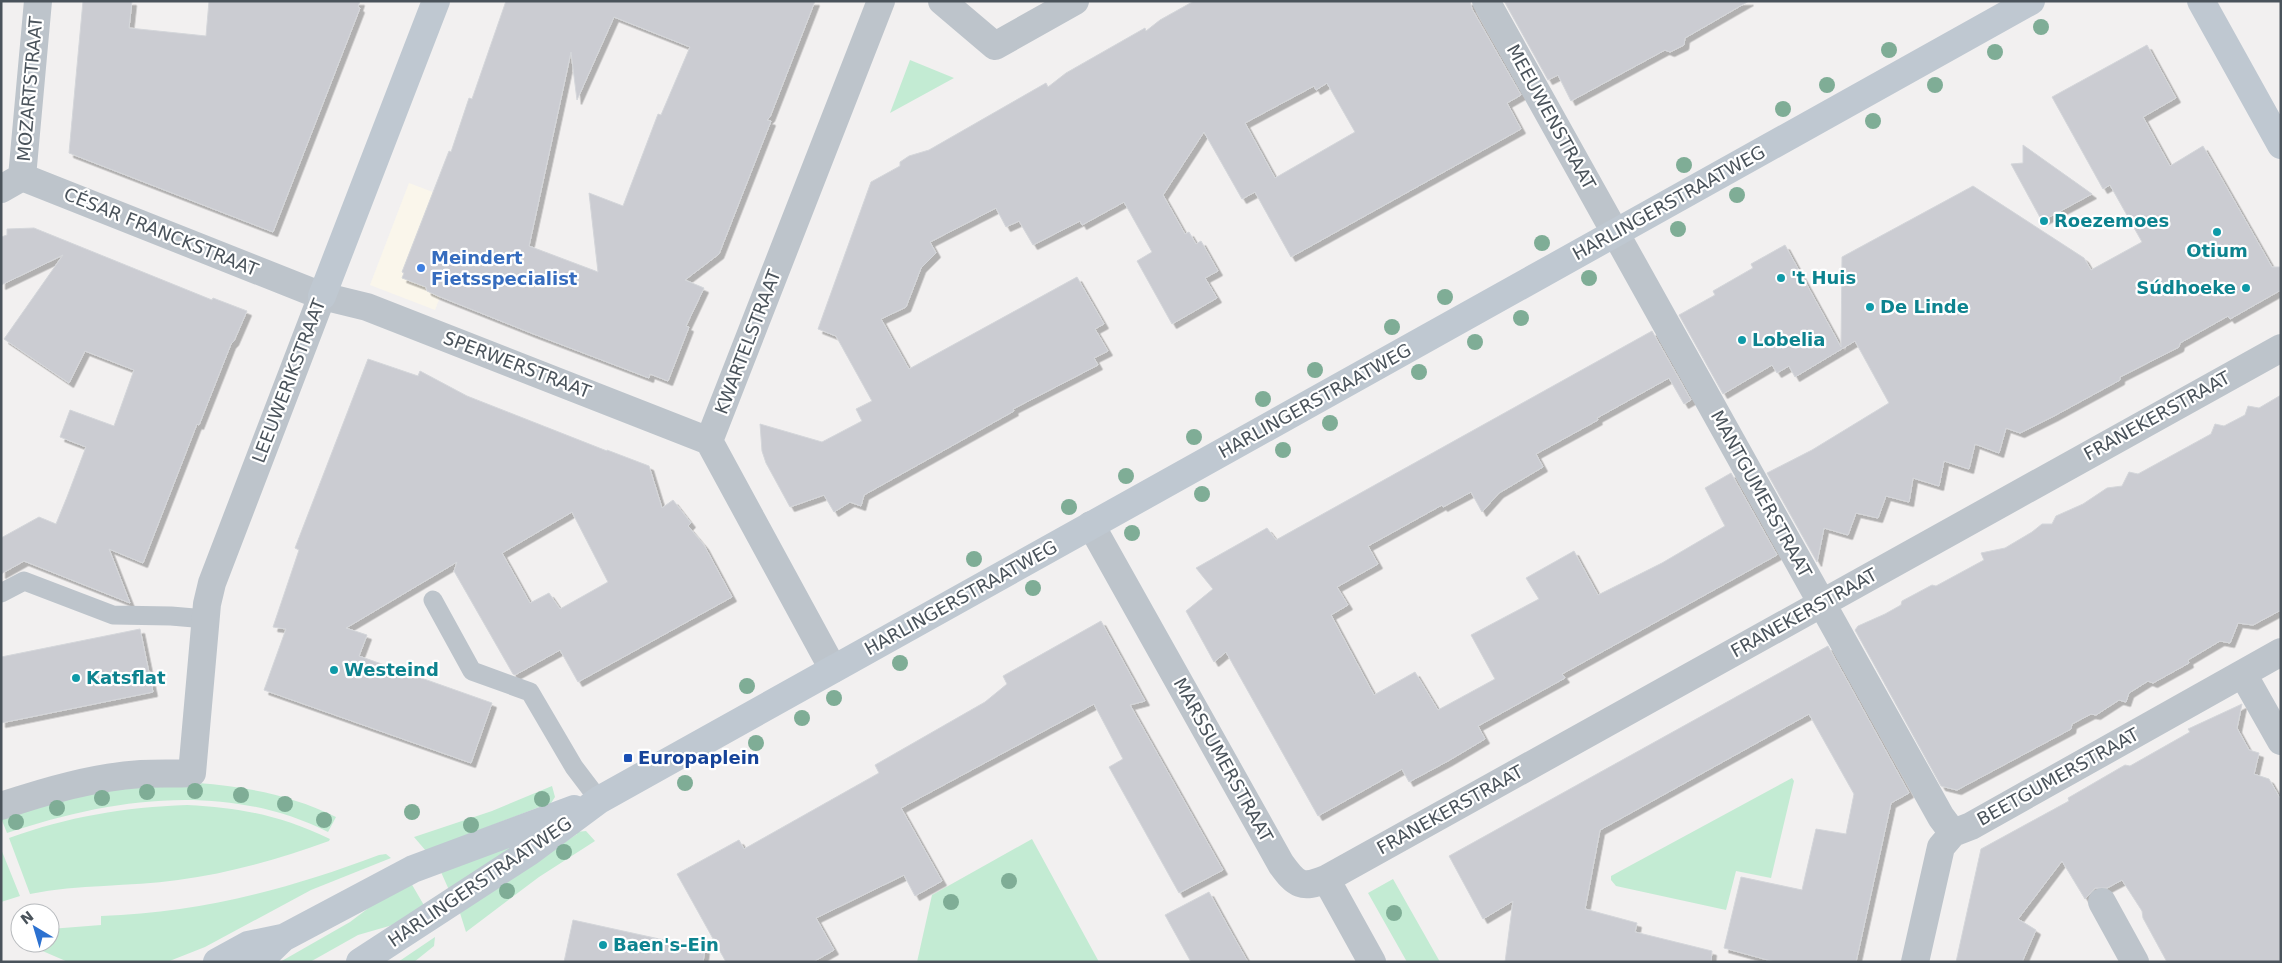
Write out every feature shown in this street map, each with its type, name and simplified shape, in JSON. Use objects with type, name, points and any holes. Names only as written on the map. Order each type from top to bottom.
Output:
[{"type":"main road","name":"LEEUWERIKSTRAAT","points":[[322,296],[436,1]]},
{"type":"main road","name":"HARLINGERSTRAATWEG","points":[[360,962],[529,852],[599,800],[2031,1]]},
{"type":"main road","points":[[2201,1],[2281,145]]},
{"type":"main road","name":"HARLINGERSTRAATWEG","points":[[217,962],[248,946],[283,938],[413,869],[599,800]]},
{"type":"main road","name":"HARLINGERSTRAATWEG","points":[[258,962],[283,938]]},
{"type":"street","name":"MOZARTSTRAAT","points":[[12,183],[38,1]]},
{"type":"street","name":"KWARTELSTRAAT","points":[[709,441],[881,1]]},
{"type":"street","points":[[942,1],[995,46],[1075,1]]},
{"type":"street","name":"MEEUWENSTRAAT","points":[[1486,1],[1615,233]]},
{"type":"street","name":"CÉSAR FRANCKSTRAAT","points":[[12,183],[322,296]]},
{"type":"street","name":"MANTGUMERSTRAAT","points":[[1615,233],[1941,817],[1953,833]]},
{"type":"street","name":"SPERWERSTRAAT","points":[[322,296],[367,307],[709,441]]},
{"type":"street","name":"LEEUWERIKSTRAAT","points":[[1,806],[95,780],[140,774],[192,773],[206,619],[212,583],[322,296]]},
{"type":"street","name":"FRANEKERSTRAAT","points":[[1326,879],[2281,348]]},
{"type":"street","points":[[709,441],[833,669]]},
{"type":"street","name":"MARSSUMERSTRAAT","points":[[1091,525],[1281,864],[1298,883],[1310,885],[1326,879]]},
{"type":"street","name":"BEETGUMERSTRAAT","points":[[1953,833],[1971,826],[2281,652]]},
{"type":"street","points":[[2243,674],[2281,741]]},
{"type":"street","points":[[1915,962],[1941,848],[1953,833]]},
{"type":"street","points":[[1326,879],[1372,962]]},
{"type":"street","points":[[2102,902],[2135,962]]},
{"type":"lane","points":[[1,593],[24,581],[113,615],[206,619]]},
{"type":"lane","points":[[433,600],[472,671],[530,692],[574,767],[599,800]]},
{"type":"shaded area","points":[[409,183],[475,208],[435,310],[370,285]]},
{"type":"green space","points":[[910,60],[954,78],[890,113]]},
{"type":"green space","points":[[1792,778],[1794,781],[1771,878],[1736,871],[1726,910],[1616,886],[1611,880],[1611,876]]},
{"type":"green space","points":[[198,783],[268,793],[319,809],[336,817],[328,832],[289,816],[249,806],[209,801],[168,800],[127,804],[87,811],[7,833],[1,818],[86,792]]},
{"type":"green space","points":[[552,786],[555,797],[549,806],[547,804],[426,851],[414,837],[492,811]]},
{"type":"green space","points":[[187,805],[225,808],[277,818],[330,839],[292,854],[197,877],[30,894],[9,838],[53,824],[96,814],[141,808]]},
{"type":"green space","points":[[586,831],[595,841],[539,877],[466,932],[460,913],[577,834],[576,832]]},
{"type":"green space","points":[[526,839],[449,890],[441,872]]},
{"type":"green space","points":[[1032,839],[1099,962],[917,962],[932,895]]},
{"type":"green space","points":[[1,849],[20,896],[1,902]]},
{"type":"green space","points":[[386,854],[391,858],[311,890],[205,947],[167,962],[68,962],[47,953],[60,953],[60,928],[101,925],[101,916],[173,910],[243,897],[311,878]]},
{"type":"green space","points":[[1393,879],[1440,962],[1407,962],[1368,893]]},
{"type":"green space","points":[[411,883],[425,907],[410,920],[358,935],[310,962],[280,962],[350,922],[395,888]]},
{"type":"green space","points":[[435,937],[434,946],[414,962],[398,962]]},
{"type":"building","points":[[83,1],[132,1],[129,28],[206,36],[209,1],[360,1],[358,7],[360,8],[273,232],[69,153]]},
{"type":"building","points":[[506,1],[815,1],[770,117],[767,120],[771,121],[719,254],[685,280],[704,288],[686,326],[689,327],[668,381],[650,374],[649,378],[531,333],[438,296],[427,291],[426,287],[402,278],[404,273],[402,272],[449,151],[451,152],[469,98],[472,99]],"holes":[[[614,17],[690,47],[661,115],[658,114],[623,206],[589,193],[598,272],[529,246],[571,52],[577,100]]]},
{"type":"building","points":[[1194,1],[1470,1],[1472,9],[1521,95],[1507,103],[1521,129],[1291,257],[1255,192],[1242,199],[1204,132],[1163,195],[1185,234],[1189,232],[1196,244],[1201,241],[1218,271],[1205,278],[1217,298],[1172,324],[1137,261],[1152,252],[1124,202],[1082,225],[1080,221],[1033,245],[1019,221],[1006,227],[996,208],[930,242],[936,253],[921,268],[906,307],[881,319],[909,369],[1077,277],[1104,324],[1095,329],[1108,351],[1094,358],[1098,365],[1013,409],[1014,411],[864,495],[861,506],[850,502],[834,512],[824,495],[790,507],[766,463],[762,451],[760,424],[822,442],[862,421],[856,409],[872,401],[836,336],[818,329],[871,182],[900,166],[900,162],[909,156],[929,150],[1046,83],[1048,87],[1066,73],[1145,28],[1146,31],[1160,20]],"holes":[[[1327,83],[1355,132],[1275,178],[1245,123],[1314,86],[1316,90]]]},
{"type":"building","points":[[1504,1],[1749,1],[1685,38],[1684,45],[1670,52],[1665,50],[1571,101],[1558,75],[1548,80]]},
{"type":"building","points":[[2147,45],[2176,98],[2143,117],[2170,166],[2203,146],[2272,267],[2281,267],[2281,290],[2230,319],[2228,316],[2180,343],[2179,347],[2120,377],[2120,380],[2054,416],[2020,433],[2006,428],[1999,453],[1975,444],[1969,469],[1944,461],[1939,486],[1913,478],[1909,502],[1886,496],[1878,518],[1856,513],[1848,535],[1824,528],[1817,562],[1767,473],[1812,450],[1889,403],[1855,341],[1795,377],[1789,366],[1777,373],[1772,365],[1723,394],[1679,315],[1715,295],[1713,291],[1753,268],[1751,264],[1785,245],[1841,347],[1842,257],[1973,186],[2084,258],[2091,270],[2142,242],[2110,185],[2103,189],[2052,97]]},
{"type":"building","points":[[2023,145],[2092,194],[2042,221],[2011,164],[2023,163]]},
{"type":"building","points":[[34,228],[212,300],[213,298],[247,311],[231,344],[199,425],[197,424],[143,563],[109,549],[130,603],[24,561],[1,574],[1,538],[39,517],[56,524],[86,447],[60,437],[70,410],[114,426],[134,370],[85,351],[69,383],[4,339],[63,255],[1,285],[1,237],[7,235],[7,229]]},
{"type":"building","points":[[1652,331],[1691,400],[1684,404],[1669,378],[1536,454],[1543,467],[1499,493],[1482,512],[1471,492],[1443,507],[1442,505],[1368,546],[1378,564],[1337,587],[1348,605],[1331,615],[1374,695],[1415,672],[1438,710],[1495,679],[1471,635],[1539,599],[1526,578],[1574,551],[1598,595],[1662,563],[1725,526],[1705,488],[1731,473],[1777,555],[1562,674],[1565,678],[1478,726],[1485,739],[1448,761],[1409,782],[1402,769],[1318,816],[1226,652],[1214,662],[1186,611],[1213,589],[1196,568],[1267,528],[1276,540]]},
{"type":"building","points":[[368,359],[418,376],[420,371],[467,396],[649,466],[662,508],[673,500],[691,523],[688,526],[704,545],[732,597],[578,682],[560,650],[515,675],[513,674],[454,571],[457,562],[346,628],[367,635],[359,656],[492,703],[471,763],[264,690],[286,629],[273,627],[299,550],[295,548]],"holes":[[[572,512],[608,582],[560,609],[549,593],[530,603],[502,553]]]},
{"type":"building","points":[[2281,395],[2281,610],[2253,625],[2238,623],[2230,643],[2220,641],[2188,660],[2189,663],[2153,683],[2148,681],[2129,693],[2126,702],[2119,700],[2096,715],[2091,714],[2072,724],[2071,729],[1957,790],[1941,786],[1855,630],[1858,626],[1885,614],[1901,605],[1902,601],[1932,585],[1936,586],[1984,560],[1981,553],[2005,548],[2042,524],[2052,524],[2056,516],[2083,504],[2107,488],[2122,486],[2129,472],[2138,474],[2211,434],[2215,424],[2224,426],[2245,415],[2248,406],[2259,408]]},
{"type":"building","points":[[1101,621],[1145,701],[1130,705],[1223,870],[1179,893],[1109,767],[1123,759],[1094,704],[901,808],[942,881],[915,896],[904,875],[816,918],[834,950],[813,962],[726,962],[677,874],[739,840],[744,849],[879,773],[875,765],[985,702],[1007,684],[1003,676]]},
{"type":"building","name":"Katsflat","points":[[140,629],[153,692],[1,723],[1,657]]},
{"type":"building","points":[[1828,646],[1909,793],[1891,803],[1856,962],[1775,962],[1724,948],[1741,877],[1802,890],[1816,829],[1846,834],[1854,794],[1809,714],[1600,830],[1585,909],[1637,923],[1635,932],[1712,951],[1711,962],[1505,962],[1513,901],[1483,919],[1449,856]]},
{"type":"building","points":[[2242,704],[2237,728],[2249,750],[2259,753],[2254,774],[2269,779],[2281,800],[2281,962],[2167,962],[2143,918],[2142,911],[2122,880],[2107,888],[2095,888],[2085,899],[2062,861],[2018,919],[2036,930],[2022,962],[1956,962],[1981,849],[2069,801],[2068,798],[2125,765],[2130,766],[2190,732],[2188,729]]},
{"type":"building","points":[[1209,892],[1248,962],[1191,962],[1165,915]]},
{"type":"building","name":"Baen's-Ein","points":[[573,920],[705,949],[703,962],[564,962]]},
{"type":"place","name":"Roezemoes","points":[[2044,221]]},
{"type":"place","name":"Otium","points":[[2217,232]]},
{"type":"place","name":"Meindert Fietsspecialist","points":[[421,268]]},
{"type":"place","name":"'t Huis","points":[[1781,278]]},
{"type":"place","name":"Súdhoeke","points":[[2246,288]]},
{"type":"place","name":"De Linde","points":[[1870,307]]},
{"type":"place","name":"Lobelia","points":[[1742,340]]},
{"type":"place","name":"Westeind","points":[[334,670]]},
{"type":"place","name":"Katsflat","points":[[76,678]]},
{"type":"place","name":"Europaplein","points":[[628,758]]},
{"type":"place","name":"Baen's-Ein","points":[[603,945]]}]
